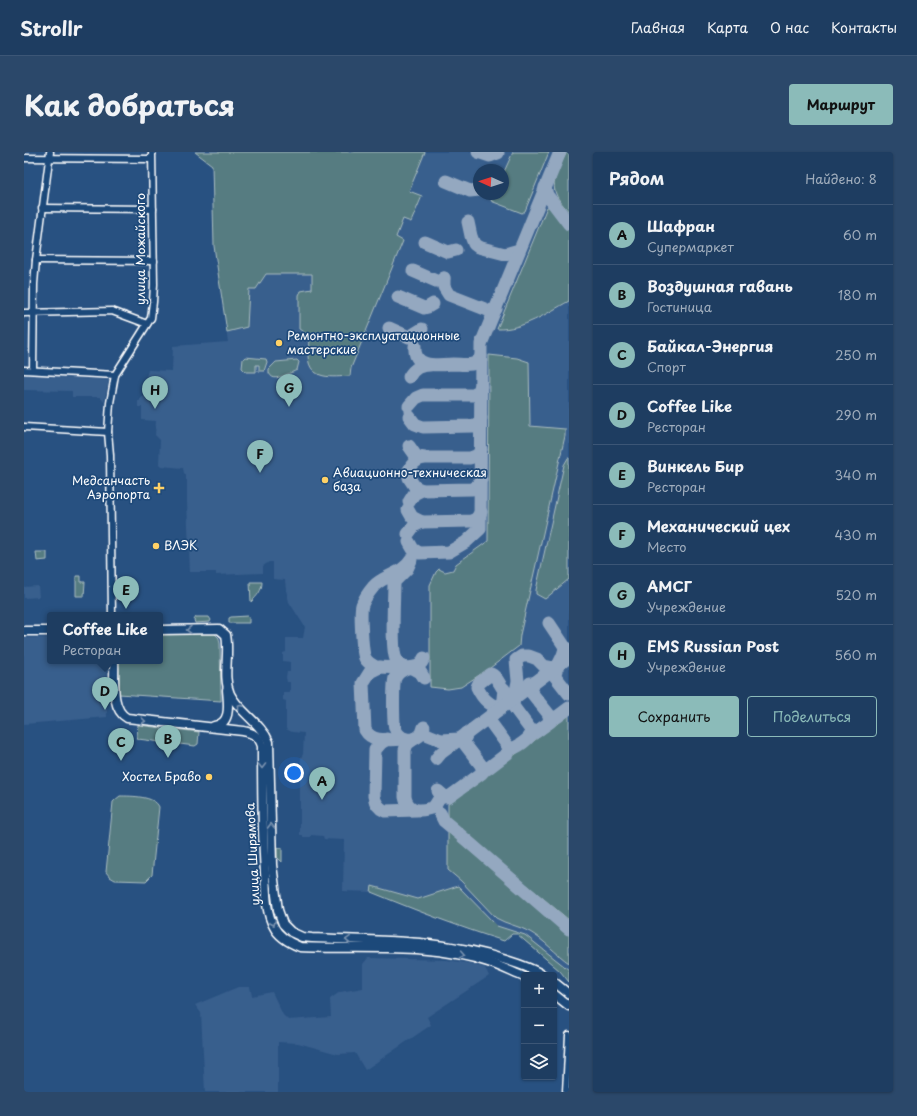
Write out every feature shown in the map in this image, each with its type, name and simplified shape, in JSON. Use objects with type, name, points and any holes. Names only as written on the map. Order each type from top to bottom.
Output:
[{"type":"main road","name":"улица Ширямова","points":[[163,630],[219,629],[226,638],[227,678],[231,696],[260,728],[269,742],[272,870],[280,918],[287,929],[302,937],[437,944],[471,950],[508,961],[537,972]]},
{"type":"main road","points":[[24,631],[47,631]]},
{"type":"main road","name":"улица Ширямова","points":[[114,664],[115,701],[116,707],[122,716],[134,720],[250,732],[260,741],[262,746],[262,834],[268,911],[274,928],[285,939],[300,946],[412,949],[445,952],[484,961],[521,976]]},
{"type":"main road","points":[[207,727],[220,726],[226,717],[228,710],[227,678]]},
{"type":"main road","points":[[508,961],[517,965],[518,967],[516,971],[508,970]]},
{"type":"main road","points":[[557,984],[569,994]]},
{"type":"main road","points":[[557,996],[569,1006]]},
{"type":"street","name":"улица Можайского","points":[[112,612],[110,455],[108,432],[110,403],[115,375],[151,318],[154,302],[152,152]]},
{"type":"street","points":[[24,158],[49,155],[151,159]]},
{"type":"street","points":[[33,370],[36,260],[49,155]]},
{"type":"street","points":[[42,208],[153,209]]},
{"type":"street","points":[[36,260],[154,260]]},
{"type":"street","points":[[24,313],[112,311],[147,324]]},
{"type":"street","points":[[24,370],[115,375]]},
{"type":"street","points":[[24,427],[108,432]]},
{"type":"street","points":[[566,1092],[569,1035]]},
{"type":"shaded area","points":[[195,152],[569,152],[569,982],[560,971],[517,934],[512,934],[504,941],[429,916],[371,892],[343,891],[344,840],[324,839],[323,836],[311,835],[311,837],[303,837],[303,835],[300,835],[300,767],[303,754],[304,733],[292,732],[286,729],[286,701],[283,700],[283,692],[290,692],[290,682],[287,682],[286,677],[287,672],[290,672],[290,662],[283,661],[283,653],[286,652],[286,638],[303,638],[305,627],[289,602],[285,580],[273,579],[273,562],[269,562],[263,566],[263,573],[216,575],[216,572],[190,572],[186,475],[183,468],[161,466],[159,464],[160,440],[155,435],[156,421],[142,420],[142,407],[138,407],[140,397],[144,396],[148,370],[172,371],[173,346],[228,342],[214,246],[212,165]]},
{"type":"shaded area","points":[[24,374],[109,380],[104,402],[100,397],[72,397],[72,391],[24,390]]},
{"type":"shaded area","points":[[38,586],[39,597],[24,598],[24,587]]},
{"type":"shaded area","points":[[24,638],[47,638],[47,664],[106,664],[107,717],[24,724]]},
{"type":"shaded area","points":[[368,958],[447,960],[468,963],[485,968],[489,976],[427,1017],[431,1025],[365,1070],[355,1053],[338,1054],[298,1043],[278,1042],[278,1092],[205,1092],[201,1013],[195,1005],[238,987],[250,987],[252,996],[272,992],[283,1015],[288,1020],[331,1017],[330,999],[340,992],[363,988],[363,964]]},
{"type":"green space","points":[[195,152],[425,152],[409,191],[422,196],[411,222],[403,219],[396,237],[403,241],[351,368],[350,376],[323,376],[317,374],[309,364],[309,338],[299,329],[299,295],[301,291],[312,289],[312,274],[266,274],[256,289],[249,289],[247,327],[227,332],[214,246],[212,165]]},
{"type":"green space","points":[[513,152],[549,152],[525,211],[522,213],[491,201],[509,200],[509,164],[508,164]]},
{"type":"green space","points":[[567,152],[569,152],[569,212],[558,199],[554,184],[559,167]]},
{"type":"green space","points":[[547,207],[550,207],[569,231],[569,301],[525,324],[507,329],[497,329]]},
{"type":"green space","points":[[489,355],[517,358],[529,362],[530,426],[565,429],[565,436],[520,635],[519,646],[490,668],[461,687],[448,689],[430,687],[430,585],[439,569],[445,572],[453,570],[456,564],[488,541]]},
{"type":"green space","points":[[245,357],[266,359],[267,362],[264,371],[259,371],[259,365],[256,365],[256,372],[246,372],[242,368],[243,359]]},
{"type":"green space","points":[[297,360],[299,362],[296,371],[276,378],[272,377],[269,373],[269,369],[276,362]]},
{"type":"green space","points":[[568,458],[569,579],[545,599],[536,594],[536,590],[564,465]]},
{"type":"green space","points":[[36,552],[47,552],[47,560],[37,561]]},
{"type":"green space","points":[[76,576],[81,576],[81,582],[85,582],[84,596],[76,596]]},
{"type":"green space","points":[[250,582],[262,582],[260,591],[251,602]]},
{"type":"green space","points":[[248,616],[249,623],[229,623],[229,618],[231,617]]},
{"type":"green space","points":[[196,617],[209,617],[211,620],[210,622],[195,623],[194,620]]},
{"type":"green space","points":[[163,632],[213,632],[219,638],[221,701],[119,694],[118,664],[163,664]]},
{"type":"green space","points":[[569,715],[569,920],[448,819],[448,804]]},
{"type":"green space","points":[[138,725],[162,728],[161,742],[138,739]]},
{"type":"green space","points":[[174,729],[199,732],[198,744],[195,746],[172,743]]},
{"type":"green space","points":[[120,796],[148,799],[157,803],[159,807],[152,875],[146,881],[115,880],[106,872],[113,802]]},
{"type":"green space","points":[[448,832],[569,935],[569,963],[530,932],[496,918],[461,881],[448,870]]},
{"type":"green space","points":[[277,847],[282,848],[282,862],[277,857]]},
{"type":"green space","points":[[372,886],[418,899],[458,886],[497,926],[525,935],[569,970],[569,982],[560,971],[517,934],[512,934],[504,941],[487,936],[371,892]]},
{"type":"taxiway","points":[[478,152],[490,156],[498,153]]},
{"type":"taxiway","points":[[409,542],[413,549],[419,553],[449,552],[466,542],[480,529],[481,344],[560,152]]},
{"type":"taxiway","points":[[446,181],[470,191],[473,191]]},
{"type":"taxiway","points":[[545,187],[547,195],[569,224]]},
{"type":"taxiway","points":[[468,222],[474,244],[478,247],[505,254],[519,250]]},
{"type":"taxiway","points":[[425,242],[448,252],[456,250]]},
{"type":"taxiway","points":[[413,271],[436,281],[440,281],[444,278]]},
{"type":"taxiway","points":[[444,278],[444,287],[449,295],[490,311],[496,309]]},
{"type":"taxiway","points":[[398,297],[424,308],[433,304]]},
{"type":"taxiway","points":[[389,328],[409,337],[422,329]]},
{"type":"taxiway","points":[[415,346],[415,353],[418,359],[422,362],[434,365],[470,364],[478,361],[481,356]]},
{"type":"taxiway","points":[[409,377],[413,371],[418,368],[430,365]]},
{"type":"taxiway","points":[[409,406],[416,398],[423,395],[474,395],[478,392],[481,386]]},
{"type":"taxiway","points":[[409,416],[415,424],[423,427],[473,426],[480,422],[481,418]]},
{"type":"taxiway","points":[[409,446],[416,456],[423,458]]},
{"type":"taxiway","points":[[409,470],[414,462],[423,458],[470,458],[478,455],[481,449]]},
{"type":"taxiway","points":[[409,478],[415,487],[422,490]]},
{"type":"taxiway","points":[[409,502],[414,494],[422,490],[472,489],[478,485],[481,479]]},
{"type":"taxiway","points":[[408,510],[412,517],[422,522]]},
{"type":"taxiway","points":[[408,534],[414,526],[422,522],[471,521],[476,519],[481,512]]},
{"type":"taxiway","points":[[407,668],[376,667],[365,658],[362,640],[361,609],[364,600],[378,582],[408,565],[411,560],[407,569],[394,582],[394,654],[401,665],[411,668],[422,663],[424,658]]},
{"type":"taxiway","points":[[549,623],[565,647],[569,649]]},
{"type":"taxiway","points":[[565,647],[556,669],[555,676],[569,694]]},
{"type":"taxiway","points":[[504,689],[502,707],[498,707],[490,704],[481,695],[477,687],[479,683],[491,674],[495,677],[502,688],[504,690],[515,697],[518,681],[516,660],[522,656],[529,656],[537,659],[544,666],[554,668]]},
{"type":"taxiway","points":[[436,759],[441,753],[569,657]]},
{"type":"taxiway","points":[[380,667],[370,672],[363,683],[365,730],[368,734],[378,739],[406,739]]},
{"type":"taxiway","points":[[407,668],[397,674],[395,678],[395,728],[400,736],[411,739],[419,736],[424,727]]},
{"type":"taxiway","points":[[412,668],[421,673],[424,678]]},
{"type":"taxiway","points":[[530,683],[534,683],[531,686],[531,692],[551,717],[557,717],[569,708]]},
{"type":"taxiway","points":[[514,698],[513,706],[533,733],[550,722],[549,716]]},
{"type":"taxiway","points":[[493,714],[490,718],[491,723],[510,749],[523,743],[532,732]]},
{"type":"taxiway","points":[[467,733],[464,743],[484,769],[487,769],[508,753],[509,748]]},
{"type":"taxiway","points":[[426,734],[441,740],[460,739]]},
{"type":"taxiway","points":[[387,739],[375,750],[375,801],[377,805],[385,811],[416,810]]},
{"type":"taxiway","points":[[414,739],[407,744],[405,750],[405,797],[407,802],[409,806],[416,810],[424,810],[434,807],[439,799]]},
{"type":"taxiway","points":[[438,791],[445,797],[449,797],[482,773],[482,769]]},
{"type":"taxiway","points":[[440,813],[444,821],[569,929]]},
{"type":"place","name":"Ремонтно-эксплуатационные мастерские","points":[[279,343]]},
{"type":"place","name":"АМСГ","points":[[289,407]]},
{"type":"place","name":"EMS Russian Рost","points":[[155,409]]},
{"type":"place","name":"Механический цех","points":[[260,473]]},
{"type":"place","name":"Авиационно-техническая база","points":[[325,480]]},
{"type":"place","name":"Медсанчасть Аэропорта","points":[[159,488]]},
{"type":"place","name":"ВЛЭК","points":[[156,546]]},
{"type":"place","name":"Винкель Бир","points":[[126,609]]},
{"type":"place","name":"Coffee Like","points":[[105,710]]},
{"type":"place","name":"Воздушная гавань","points":[[168,758]]},
{"type":"place","name":"Байкал-Энергия","points":[[121,761]]},
{"type":"place","name":"Хостел Браво","points":[[209,777]]},
{"type":"place","name":"Шафран","points":[[322,800]]}]
